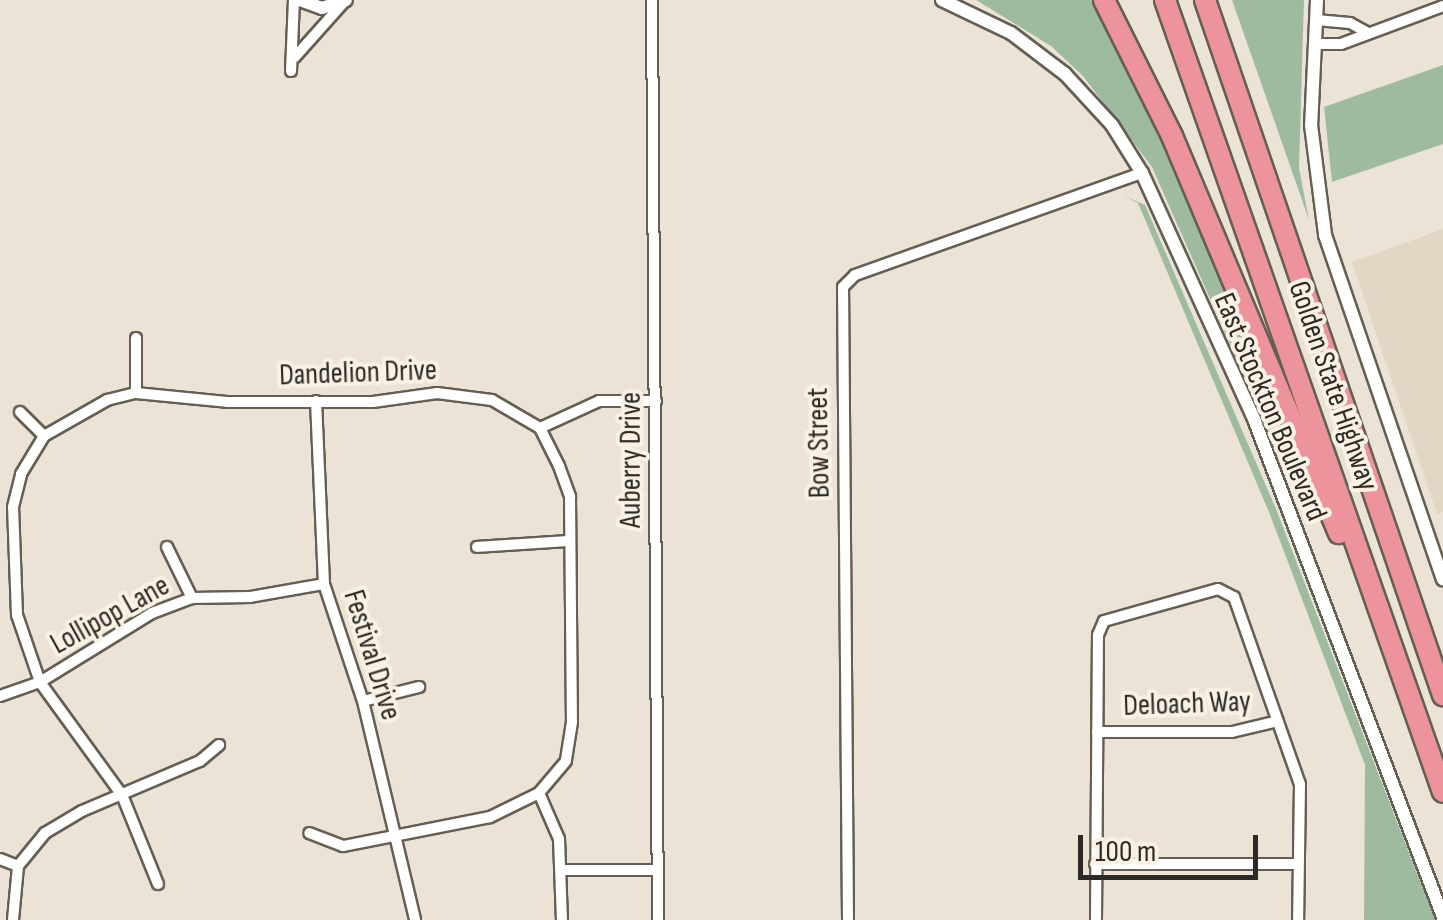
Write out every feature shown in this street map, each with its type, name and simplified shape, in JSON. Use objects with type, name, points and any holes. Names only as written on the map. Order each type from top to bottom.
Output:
[{"type":"highway","points":[[1104,0],[1172,136],[1416,716]]},
{"type":"highway","name":"Golden State Highway","points":[[1165,0],[1443,792]]},
{"type":"highway","name":"Golden State Highway","points":[[1205,0],[1443,695]]},
{"type":"street","points":[[291,72],[297,0],[322,8],[345,1]]},
{"type":"street","name":"Auberry Drive","points":[[652,0],[658,920]]},
{"type":"street","name":"East Stockton Boulevard","points":[[942,0],[1010,32],[1065,74],[1112,126],[1142,172],[1254,418],[1443,917]]},
{"type":"street","points":[[1317,0],[1313,166],[1325,235],[1443,580]]},
{"type":"street","points":[[295,57],[345,1]]},
{"type":"street","points":[[1314,44],[1341,44],[1443,6]]},
{"type":"street","points":[[1316,20],[1350,22],[1368,32]]},
{"type":"street","name":"Bow Street","points":[[848,920],[843,286],[855,275],[1142,172]]},
{"type":"street","points":[[136,338],[136,393]]},
{"type":"street","name":"Dandelion Drive","points":[[158,884],[122,794],[40,682],[17,614],[13,507],[21,474],[44,436],[80,412],[136,393],[227,402],[373,402],[438,393],[492,400],[540,428]]},
{"type":"street","name":"Festival Drive","points":[[316,401],[324,584],[363,701],[415,920]]},
{"type":"street","points":[[310,834],[343,846],[490,817],[539,793],[566,761],[572,722],[567,541],[570,496],[540,428],[599,401],[656,401]]},
{"type":"street","points":[[20,412],[44,436]]},
{"type":"street","points":[[476,548],[500,541],[567,541]]},
{"type":"street","points":[[166,548],[192,598]]},
{"type":"street","name":"Lollipop Lane","points":[[0,696],[40,682],[152,613],[192,598],[250,597],[324,584]]},
{"type":"street","points":[[1096,920],[1097,732],[1104,621],[1218,589],[1234,597],[1300,784],[1298,920]]},
{"type":"street","points":[[363,701],[419,687]]},
{"type":"street","name":"Deloach Way","points":[[1097,732],[1232,732],[1278,722]]},
{"type":"street","points":[[13,920],[18,866],[45,834],[122,794],[200,761],[219,745]]},
{"type":"street","points":[[539,793],[559,839],[562,920]]},
{"type":"street","points":[[0,859],[18,866]]},
{"type":"street","points":[[1094,864],[1296,864]]},
{"type":"street","points":[[562,870],[658,870]]},
{"type":"shaded area","points":[[1443,229],[1443,512],[1437,514],[1352,262]]},
{"type":"green space","points":[[976,0],[1096,0],[1241,314],[1310,502],[1301,505],[1152,167],[1083,76],[1051,46]]},
{"type":"green space","points":[[1232,0],[1304,0],[1299,168],[1309,220]]},
{"type":"green space","points":[[1443,65],[1443,144],[1332,182],[1324,107]]},
{"type":"green space","points":[[1122,195],[1145,205],[1276,509],[1435,920],[1364,920],[1365,765],[1269,512],[1138,203]]}]
